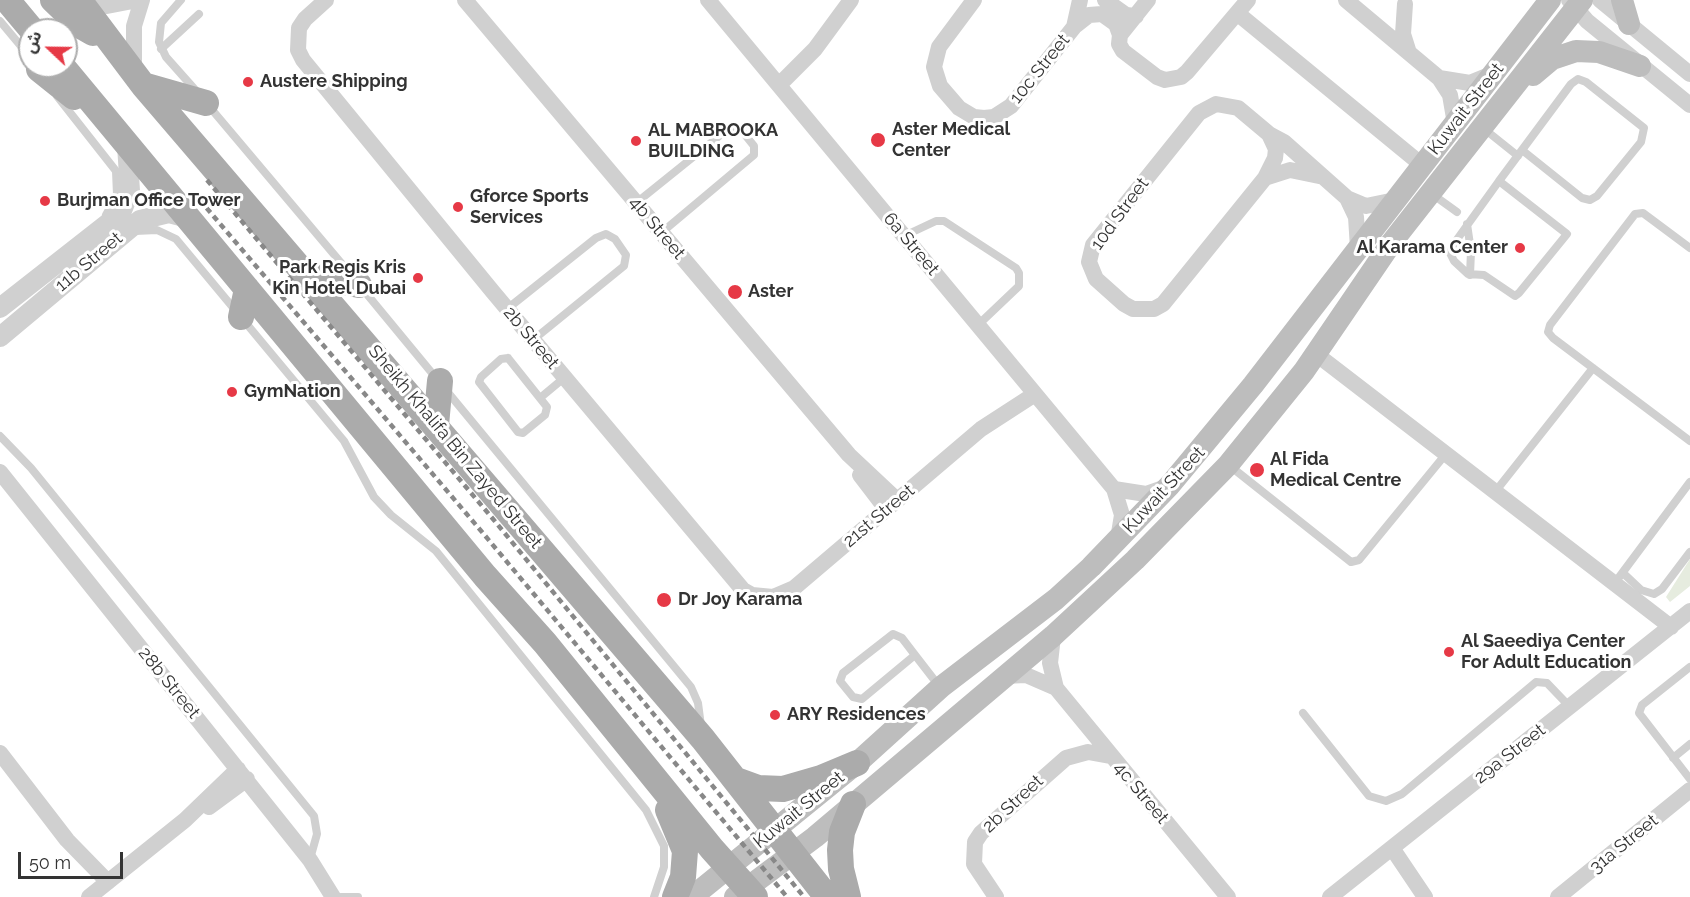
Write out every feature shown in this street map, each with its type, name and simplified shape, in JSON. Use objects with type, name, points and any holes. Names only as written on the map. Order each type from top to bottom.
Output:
[{"type":"main road","points":[[7,0],[22,18]]},
{"type":"main road","points":[[53,0],[80,25],[95,34],[105,35]]},
{"type":"main road","name":"Sheikh Khalifa Bin Zayed Street","points":[[79,0],[139,79],[703,739],[827,897]]},
{"type":"main road","name":"Kuwait Street","points":[[692,897],[857,763],[941,687],[1056,599],[1118,540],[1170,485],[1253,385],[1550,0]]},
{"type":"main road","points":[[1622,0],[1629,24]]},
{"type":"main road","name":"Kuwait Street","points":[[746,894],[1053,636],[1135,560],[1228,465],[1316,354],[1358,289],[1576,3]]},
{"type":"main road","points":[[1505,96],[1552,59],[1563,54],[1599,52],[1640,66]]},
{"type":"main road","points":[[55,78],[74,97],[96,107],[485,576],[545,643],[729,867],[746,894]]},
{"type":"main road","points":[[139,79],[206,103]]},
{"type":"main road","points":[[308,275],[359,285]]},
{"type":"main road","points":[[241,317],[248,289]]},
{"type":"main road","points":[[1253,385],[1266,380],[1270,381],[1276,389],[1258,430]]},
{"type":"main road","points":[[436,425],[440,381]]},
{"type":"main road","points":[[974,703],[961,701],[955,689],[960,678],[979,659]]},
{"type":"main road","points":[[736,780],[758,788],[783,789],[821,778],[857,763]]},
{"type":"main road","points":[[653,777],[685,850],[683,878],[675,897]]},
{"type":"main road","points":[[848,897],[841,869],[840,850],[842,832],[854,804]]},
{"type":"street","points":[[84,0],[107,6],[140,0],[133,41],[139,79]]},
{"type":"street","name":"2b Street","points":[[326,0],[305,19],[299,28],[298,50],[303,60],[735,583],[753,594],[773,597]]},
{"type":"street","name":"4b Street","points":[[465,0],[892,504]]},
{"type":"street","name":"6a Street","points":[[708,0],[1114,489],[1122,515],[1118,540]]},
{"type":"street","points":[[774,79],[814,49],[850,0]]},
{"type":"street","name":"10c Street","points":[[974,0],[939,47],[934,67],[940,86],[959,108],[974,117],[994,117],[1011,106],[1074,27],[1089,15],[1102,14],[1116,24],[1120,35]]},
{"type":"street","name":"10c Street","points":[[1074,27],[1080,0]]},
{"type":"street","points":[[1105,0],[1126,15],[1136,16]]},
{"type":"street","points":[[1148,0],[1120,35],[1119,44],[1123,51],[1157,77],[1173,80],[1187,72],[1248,0]]},
{"type":"street","points":[[1600,0],[1690,74]]},
{"type":"street","points":[[1345,2],[1439,78],[1450,95],[1455,124]]},
{"type":"street","points":[[1383,32],[1407,2]]},
{"type":"street","points":[[1407,2],[1403,34],[1408,53]]},
{"type":"street","points":[[1576,3],[1640,66],[1690,105]]},
{"type":"street","points":[[1237,13],[1422,165]]},
{"type":"street","points":[[1439,78],[1470,83],[1494,74]]},
{"type":"street","name":"10d Street","points":[[1269,134],[1273,141],[1275,158],[1265,178],[1163,304],[1154,309],[1133,309],[1096,279],[1091,270],[1090,253],[1098,238],[1204,109],[1216,104],[1231,105],[1269,134],[1284,142],[1347,198],[1366,206],[1395,200]]},
{"type":"street","name":"11b Street","points":[[0,308],[113,221],[127,202],[130,185],[127,145]]},
{"type":"street","name":"10d Street","points":[[1265,178],[1290,170],[1323,177]]},
{"type":"street","name":"10d Street","points":[[1347,198],[1356,217],[1358,248]]},
{"type":"street","name":"11b Street","points":[[0,337],[120,235],[149,216],[169,213],[188,218]]},
{"type":"street","points":[[1316,354],[1494,493],[1618,578],[1671,627]]},
{"type":"street","name":"21st Street","points":[[773,597],[794,588],[981,429],[1032,390]]},
{"type":"street","name":"28b Street","points":[[0,472],[310,860],[333,897]]},
{"type":"street","points":[[1114,489],[1146,494],[1170,485]]},
{"type":"street","name":"29a Street","points":[[1330,897],[1671,627],[1688,616]]},
{"type":"street","name":"4c Street","points":[[1053,636],[1050,663],[1056,688],[1228,897]]},
{"type":"street","name":"4c Street","points":[[1004,676],[1026,675],[1056,688]]},
{"type":"street","name":"2b Street","points":[[996,897],[974,864],[975,842],[981,833],[1066,758],[1088,752],[1110,756]]},
{"type":"street","points":[[2,758],[67,840],[98,890],[242,774]]},
{"type":"street","name":"31a Street","points":[[1558,897],[1690,790]]},
{"type":"street","points":[[1387,852],[1424,896]]},
{"type":"lane","points":[[181,0],[161,23],[158,34],[160,49],[440,381],[691,687],[698,704],[703,739]]},
{"type":"lane","points":[[160,49],[199,14]]},
{"type":"lane","points":[[0,21],[18,40]]},
{"type":"lane","points":[[47,78],[53,92],[112,165],[118,179],[115,202],[92,229],[86,241]]},
{"type":"lane","points":[[1482,127],[1520,153],[1582,198],[1590,200],[1598,196],[1641,142],[1644,128],[1586,82],[1578,80],[1571,84],[1520,153],[1499,181],[1468,220],[1450,253],[1454,261],[1470,275],[1484,275],[1509,294],[1517,295],[1567,237],[1565,231],[1499,181]]},
{"type":"lane","points":[[636,203],[728,129],[736,128],[742,131],[754,146],[754,155],[661,233]]},
{"type":"lane","points":[[1431,194],[1457,212]]},
{"type":"lane","points":[[1690,248],[1643,213],[1632,217],[1549,328],[1553,338],[1690,441]]},
{"type":"lane","points":[[1468,220],[1471,251],[1470,275]]},
{"type":"lane","points":[[904,236],[936,221],[944,221],[1016,268],[1019,273],[1018,286],[978,325]]},
{"type":"lane","points":[[120,235],[149,229],[170,235],[344,441],[374,497],[391,515],[442,557],[646,810],[664,846],[664,867],[654,897]]},
{"type":"lane","points":[[507,309],[596,238],[606,234],[615,239],[626,255],[624,266],[533,340]]},
{"type":"lane","points":[[507,358],[540,398],[547,407],[547,412],[520,433],[480,384],[479,379],[501,359],[507,358]]},
{"type":"lane","points":[[1494,493],[1593,368]]},
{"type":"lane","points":[[540,398],[564,378]]},
{"type":"lane","points":[[0,436],[14,448],[62,505],[314,816],[317,834],[310,860]]},
{"type":"lane","points":[[1228,465],[1352,562],[1362,556],[1445,455]]},
{"type":"lane","points":[[1690,483],[1618,578],[1654,594],[1662,589],[1690,552]]},
{"type":"lane","points":[[915,655],[862,699],[853,697],[840,681],[843,673],[892,634],[902,638],[941,687]]},
{"type":"lane","points":[[1690,667],[1639,710],[1640,716],[1690,779]]},
{"type":"lane","points":[[1304,713],[1369,796],[1386,801],[1402,794],[1536,682],[1547,683],[1570,707]]},
{"type":"lane","points":[[1673,758],[1690,744]]},
{"type":"lane","points":[[341,897],[358,897]]},
{"type":"shaded area","points":[[1690,559],[1690,586],[1670,602],[1666,597]]},
{"type":"railway","points":[[207,180],[493,519],[804,897]]},
{"type":"railway","points":[[193,192],[482,532],[787,897]]},
{"type":"place","name":"Austere Shipping","points":[[248,82]]},
{"type":"place","name":"Aster Medical Center","points":[[878,140]]},
{"type":"place","name":"AL MABROOKA BUILDING","points":[[636,141]]},
{"type":"place","name":"Burjman Office Tower","points":[[45,201]]},
{"type":"place","name":"Gforce Sports Services","points":[[458,207]]},
{"type":"place","name":"Al Karama Center","points":[[1520,248]]},
{"type":"place","name":"Park Regis Kris Kin Hotel Dubai","points":[[418,278]]},
{"type":"place","name":"Aster","points":[[735,292]]},
{"type":"place","name":"GymNation","points":[[232,392]]},
{"type":"place","name":"Al Fida Medical Centre","points":[[1257,470]]},
{"type":"place","name":"Dr Joy Karama","points":[[664,600]]},
{"type":"place","name":"Al Saeediya Center For Adult Education","points":[[1449,652]]},
{"type":"place","name":"ARY Residences","points":[[775,715]]}]
